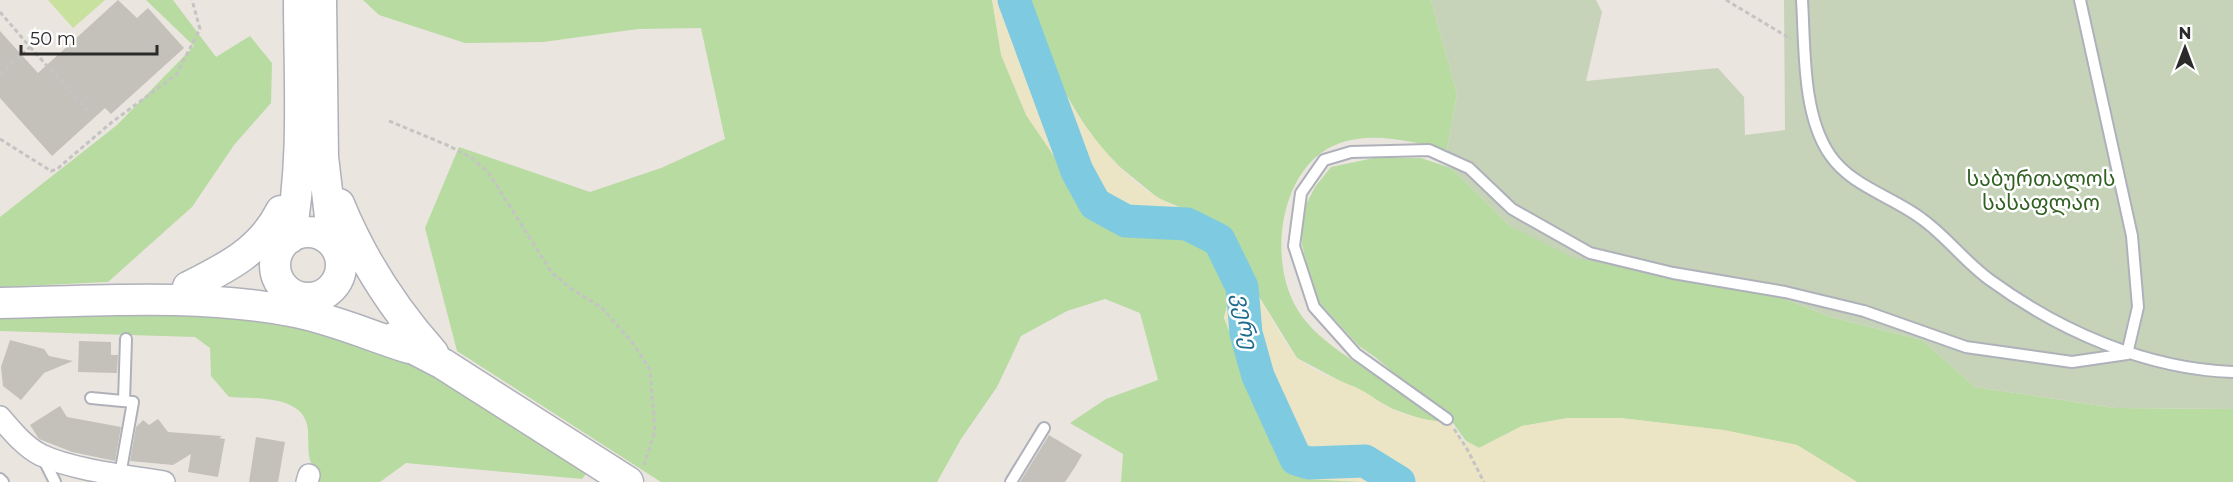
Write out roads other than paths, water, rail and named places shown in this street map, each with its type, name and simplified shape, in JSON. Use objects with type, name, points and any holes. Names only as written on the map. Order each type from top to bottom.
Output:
[{"type":"main road","points":[[299,0],[310,42],[310,154],[276,273],[279,281],[300,296],[370,325],[409,337]]},
{"type":"main road","points":[[310,42],[321,0]]},
{"type":"main road","points":[[214,303],[300,296],[318,297],[333,288],[341,272],[310,154]]},
{"type":"main road","points":[[188,287],[231,266],[263,239],[310,154]]},
{"type":"main road","points":[[310,154],[354,243],[409,337]]},
{"type":"main road","points":[[132,300],[237,277],[283,247],[312,232],[337,253],[409,337],[442,364],[628,477]]},
{"type":"main road","points":[[0,303],[132,300],[214,303],[298,313],[409,337]]},
{"type":"street","points":[[3,427],[42,455],[120,475],[164,482]]},
{"type":"lane","points":[[1802,0],[1813,119],[1829,154],[1851,178],[1923,219],[1990,280],[2093,340],[2127,354],[2217,372],[2233,372]]},
{"type":"lane","points":[[2080,0],[2132,236],[2138,307],[2127,354]]},
{"type":"lane","points":[[1447,419],[1356,354],[1314,307],[1294,246],[1301,193],[1324,160],[1351,152],[1429,150],[1469,168],[1512,209],[1590,253],[1673,273],[1785,292],[1864,311],[1966,347],[2072,362],[2127,354]]},
{"type":"lane","points":[[124,401],[126,339]]},
{"type":"lane","points":[[91,398],[133,402],[120,475]]},
{"type":"lane","points":[[1011,482],[1044,428]]},
{"type":"lane","points":[[42,455],[55,482]]},
{"type":"waterway","name":"ვერე","points":[[1014,0],[1077,171],[1095,204],[1126,221],[1187,224],[1219,240],[1242,287],[1246,333],[1258,376],[1296,459],[1309,463],[1365,461],[1399,482]]},
{"type":"park label","name":"საბურთალოს სასაფლაო","points":[[2041,191]]}]
